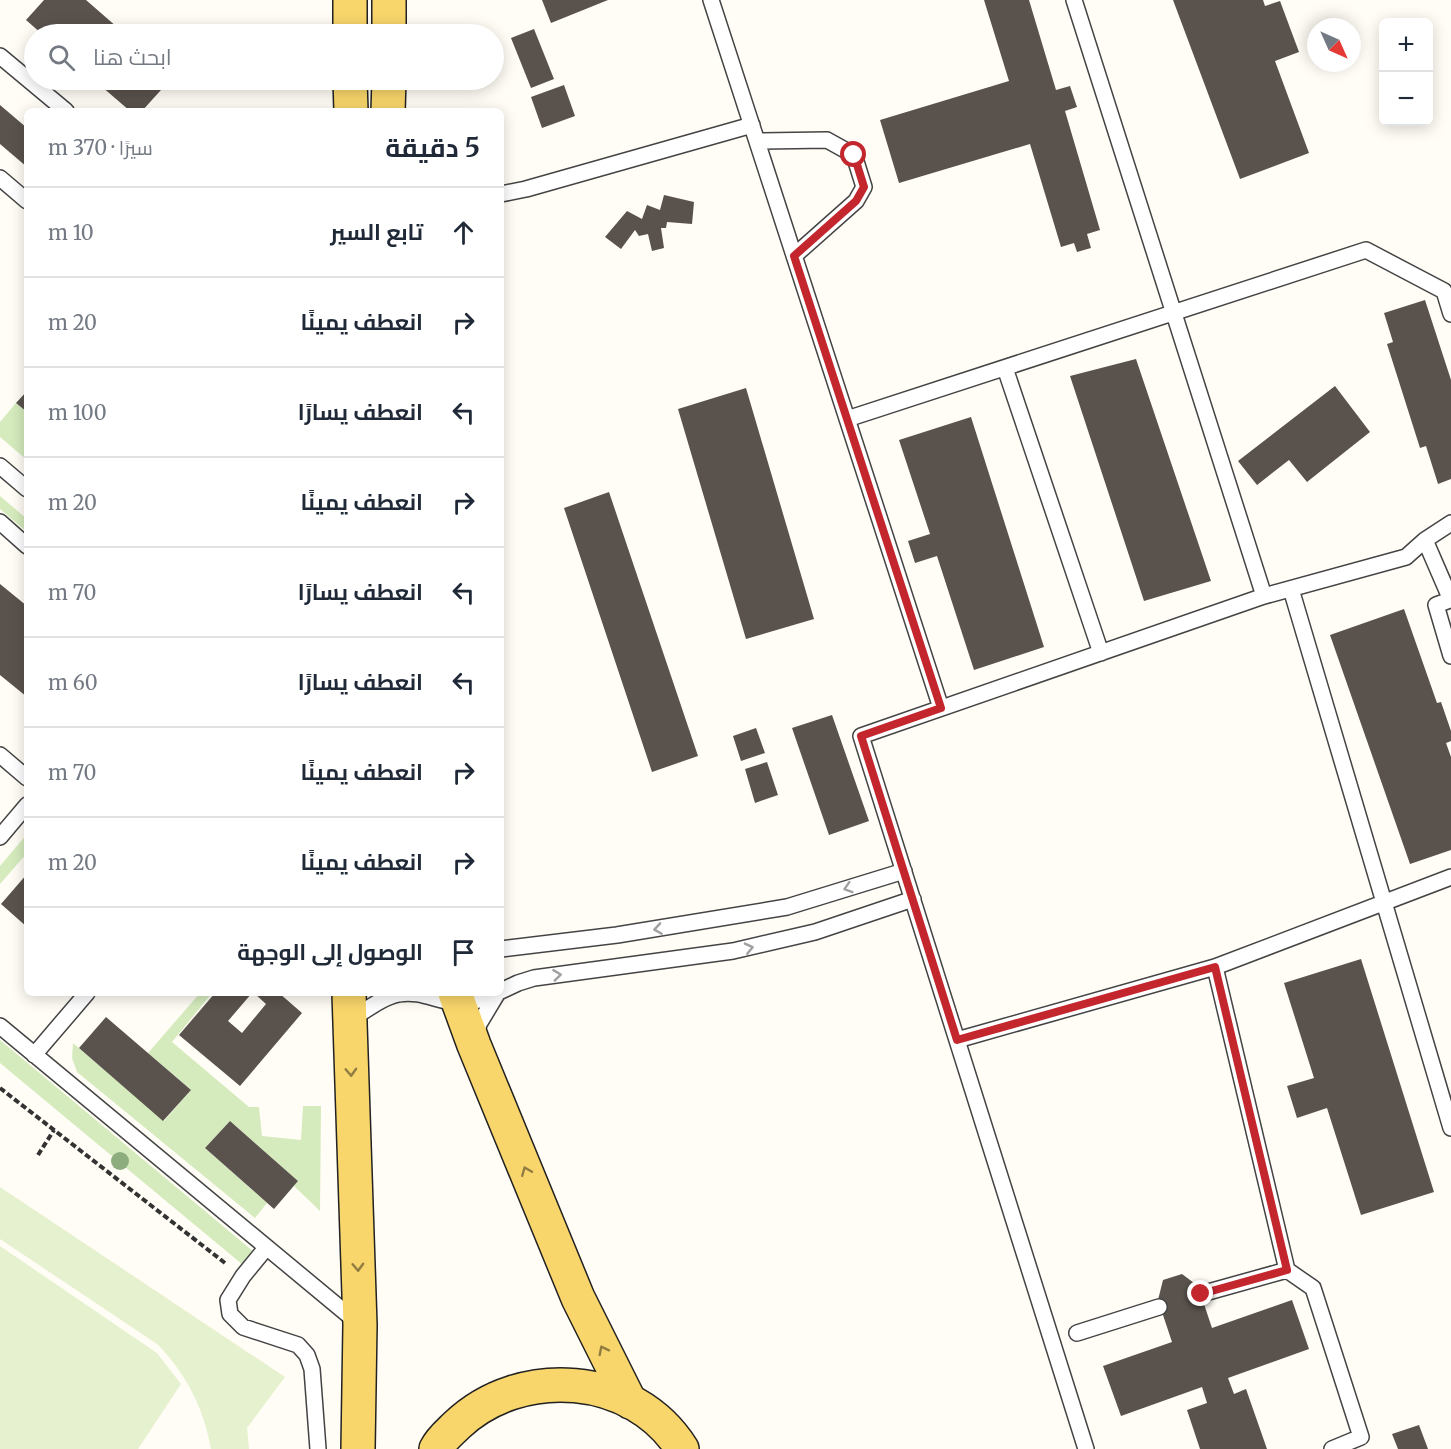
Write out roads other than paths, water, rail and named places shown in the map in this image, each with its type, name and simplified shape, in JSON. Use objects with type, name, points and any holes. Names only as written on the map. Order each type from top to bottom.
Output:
[{"type":"main road","points":[[350,0],[350,24]]},
{"type":"main road","points":[[389,0],[389,24]]},
{"type":"main road","points":[[350,90],[351,108]]},
{"type":"main road","points":[[388,90],[388,108]]},
{"type":"main road","points":[[457,998],[474,1045],[578,1298],[630,1402]]},
{"type":"main road","points":[[349,1007],[360,1325],[359,1448]]},
{"type":"main road","points":[[436,1449],[441,1440],[471,1412],[508,1392],[549,1384],[591,1387],[630,1402],[656,1419],[682,1449]]},
{"type":"lane","points":[[711,0],[941,708]]},
{"type":"lane","points":[[1074,0],[1264,596]]},
{"type":"lane","points":[[0,56],[24,76]]},
{"type":"lane","points":[[41,90],[62,108]]},
{"type":"lane","points":[[504,193],[752,125]]},
{"type":"lane","points":[[757,141],[827,140],[854,155],[864,187],[856,201],[794,256]]},
{"type":"lane","points":[[0,177],[24,198]]},
{"type":"lane","points":[[847,419],[1366,250],[1444,291],[1451,314]]},
{"type":"lane","points":[[1005,368],[1101,653]]},
{"type":"lane","points":[[0,466],[24,486]]},
{"type":"lane","points":[[0,522],[24,543]]},
{"type":"lane","points":[[1086,1449],[861,736],[1264,596],[1406,557],[1425,540],[1451,523]]},
{"type":"lane","points":[[1425,540],[1450,600],[1436,606],[1451,656]]},
{"type":"lane","points":[[1291,588],[1451,1128]]},
{"type":"lane","points":[[0,755],[24,775]]},
{"type":"lane","points":[[0,837],[24,809]]},
{"type":"lane","points":[[504,950],[617,935],[787,907],[904,871]]},
{"type":"lane","points":[[957,1040],[1215,967],[1384,901],[1451,878]]},
{"type":"lane","points":[[504,990],[518,983],[541,977],[733,951],[815,932],[913,899]]},
{"type":"lane","points":[[1215,967],[1287,1270],[1313,1288],[1360,1437],[1332,1449]]},
{"type":"lane","points":[[34,1055],[84,996]]},
{"type":"lane","points":[[349,1007],[395,996]]},
{"type":"lane","points":[[440,996],[479,1001],[491,996]]},
{"type":"lane","points":[[474,1045],[479,1024],[496,996]]},
{"type":"lane","points":[[0,1026],[360,1325]]},
{"type":"lane","points":[[266,1248],[243,1276],[228,1300],[230,1314],[243,1327],[298,1345],[307,1355],[312,1370],[318,1449]]},
{"type":"lane","points":[[1201,1294],[1287,1270]]},
{"type":"lane","points":[[1077,1333],[1159,1307]]}]
